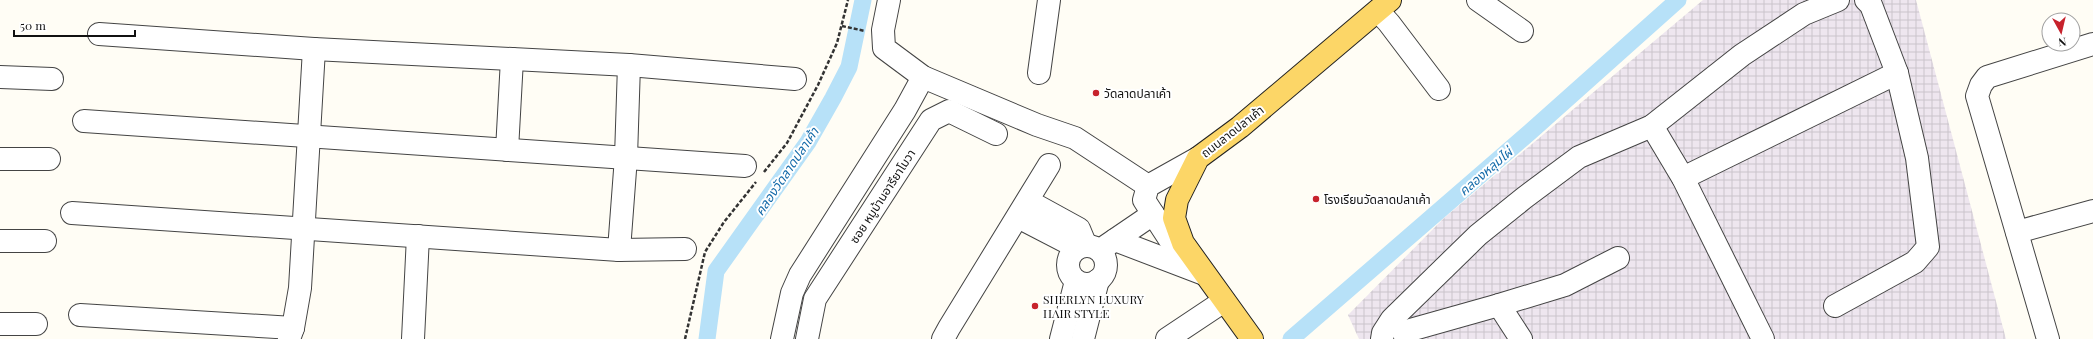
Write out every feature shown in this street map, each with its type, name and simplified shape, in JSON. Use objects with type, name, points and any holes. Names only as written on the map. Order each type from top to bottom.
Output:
[{"type":"main road","name":"ถนนลาดปลาเค้า","points":[[1252,339],[1186,248],[1175,222],[1175,210],[1182,189],[1198,158],[1240,127],[1382,4]]},
{"type":"street","points":[[889,0],[883,30],[884,48],[923,77],[1037,126],[1075,138],[1148,186]]},
{"type":"street","points":[[1039,73],[1049,0]]},
{"type":"street","points":[[1478,0],[1522,31]]},
{"type":"street","points":[[1382,339],[1383,333],[1392,319],[1478,235],[1579,157],[1652,126],[1742,55],[1804,14],[1838,0]]},
{"type":"street","points":[[1835,306],[1915,262],[1928,247],[1917,158],[1897,73],[1871,5],[1866,0]]},
{"type":"street","points":[[1382,4],[1389,23],[1439,89]]},
{"type":"street","points":[[99,34],[314,49],[629,65],[794,79]]},
{"type":"street","points":[[2048,339],[1977,96],[1978,91],[1987,77],[2093,44]]},
{"type":"street","points":[[80,315],[291,334],[300,288],[314,49]]},
{"type":"street","points":[[507,150],[512,59]]},
{"type":"street","points":[[619,250],[626,157],[629,65]]},
{"type":"street","points":[[1683,178],[1897,73]]},
{"type":"street","points":[[0,77],[52,79]]},
{"type":"street","points":[[782,339],[792,293],[800,275],[905,110],[923,77]]},
{"type":"street","name":"ซอย หมูบ้านอารียาโมวา","points":[[807,339],[815,299],[931,120],[949,111],[996,134]]},
{"type":"street","points":[[84,121],[626,157],[755,173]]},
{"type":"street","points":[[1652,126],[1683,178],[1762,339]]},
{"type":"street","points":[[1186,248],[1170,240],[1144,200],[1148,186],[1198,158]]},
{"type":"street","points":[[0,159],[49,159]]},
{"type":"street","points":[[944,339],[949,328],[1049,165]]},
{"type":"street","points":[[1023,209],[1094,246],[1204,274]]},
{"type":"street","points":[[2017,232],[2093,210]]},
{"type":"street","points":[[72,213],[619,250],[685,249]]},
{"type":"street","points":[[1098,280],[1087,284],[1076,281],[1068,271],[1067,264],[1072,252],[1094,246],[1153,214]]},
{"type":"street","points":[[413,339],[418,236]]},
{"type":"street","points":[[0,241],[45,241]]},
{"type":"street","points":[[1083,339],[1098,280],[1105,271],[1106,266],[1105,260],[1094,246]]},
{"type":"street","points":[[1403,332],[1565,285],[1618,258]]},
{"type":"street","points":[[1061,339],[1076,281]]},
{"type":"street","points":[[1167,339],[1224,301]]},
{"type":"street","points":[[1499,305],[1521,339]]},
{"type":"street","points":[[0,324],[36,324]]},
{"type":"path","points":[[685,339],[705,252],[755,173],[787,143],[795,129],[818,85],[843,26],[848,0]]},
{"type":"path","points":[[843,26],[866,31]]},
{"type":"shaded area","points":[[1703,0],[1916,0],[2006,339],[1359,339],[1348,315],[1444,218]]},
{"type":"waterway","name":"คลองวัดลาดปลาเค้า","points":[[707,339],[716,271],[808,142],[833,98],[849,67],[863,0]]},
{"type":"waterway","name":"คลองหลุมไผ่","points":[[1291,339],[1530,132],[1678,0]]},
{"type":"place","name":"วัดลาดปลาเค้า","points":[[1096,93]]},
{"type":"place","name":"โรงเรียนวัดลาดปลาเค้า","points":[[1316,199]]},
{"type":"place","name":"SHERLYN LUXURY HAIR STYLE","points":[[1035,306]]}]
